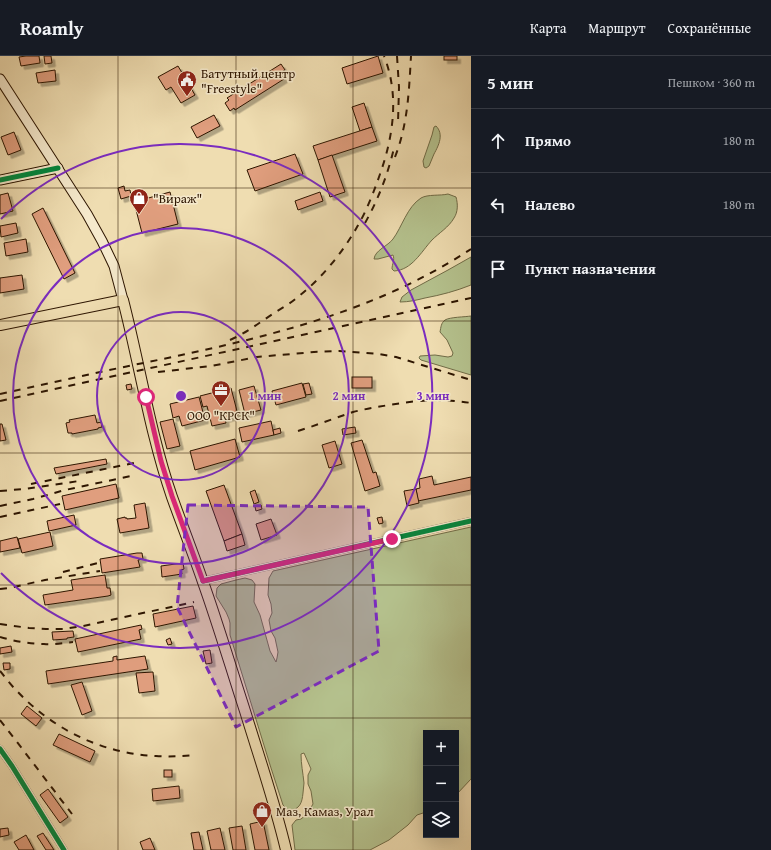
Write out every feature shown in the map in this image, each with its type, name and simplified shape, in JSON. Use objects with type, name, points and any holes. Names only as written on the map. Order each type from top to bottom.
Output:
[{"type":"main road","points":[[0,79],[87,214],[109,256],[117,276],[161,461],[203,581],[258,752],[286,850]]},
{"type":"main road","points":[[0,180],[58,168]]},
{"type":"main road","points":[[0,325],[123,300]]},
{"type":"street","points":[[203,581],[471,521]]},
{"type":"street","points":[[0,749],[64,850]]},
{"type":"highlighted area","points":[[188,505],[368,507],[379,651],[236,727],[177,607]]},
{"type":"green space","points":[[436,126],[440,132],[440,140],[429,166],[426,168],[424,167],[423,161],[434,127]]},
{"type":"green space","points":[[448,194],[456,197],[457,208],[455,216],[411,264],[400,270],[394,271],[392,269],[394,259],[393,255],[374,259],[379,251],[391,242],[408,212],[416,202],[427,196]]},
{"type":"green space","points":[[471,257],[471,285],[437,296],[400,302],[402,297],[411,290]]},
{"type":"green space","points":[[471,316],[471,375],[421,360],[419,358],[420,356],[435,355],[448,357],[452,356],[453,353],[447,340],[440,332],[442,324],[447,319]]},
{"type":"green space","points":[[471,527],[471,779],[459,792],[459,730],[423,730],[423,813],[417,815],[408,825],[389,840],[370,850],[295,850],[292,825],[296,820],[301,819],[307,814],[313,804],[311,791],[308,784],[308,775],[311,769],[304,753],[301,754],[304,783],[302,800],[296,809],[289,811],[283,805],[271,768],[230,635],[229,619],[216,596],[217,588],[221,584],[245,578],[252,580],[255,584],[254,602],[260,615],[270,651],[276,662],[278,652],[269,620],[272,613],[268,595],[269,578],[273,571]]},
{"type":"building","points":[[39,56],[40,63],[21,66],[19,57]]},
{"type":"building","points":[[44,56],[51,56],[52,63],[45,64]]},
{"type":"building","points":[[378,56],[383,73],[347,84],[342,68]]},
{"type":"building","points":[[444,56],[457,56],[457,60],[444,60]]},
{"type":"building","points":[[281,64],[285,70],[280,73],[284,79],[235,110],[234,108],[230,111],[225,103],[229,100],[227,98]]},
{"type":"building","points":[[178,66],[195,95],[181,103],[171,87],[166,90],[158,77]]},
{"type":"building","points":[[55,70],[56,81],[38,83],[36,73]]},
{"type":"building","points":[[364,103],[372,127],[360,131],[352,107]]},
{"type":"building","points":[[214,115],[220,126],[197,138],[191,127]]},
{"type":"building","points":[[372,127],[377,141],[318,160],[313,146]]},
{"type":"building","points":[[14,132],[21,150],[8,155],[1,137]]},
{"type":"building","points":[[295,154],[303,174],[255,191],[247,170]]},
{"type":"building","points":[[332,155],[345,192],[330,197],[318,160]]},
{"type":"building","points":[[124,186],[125,191],[130,190],[131,196],[121,199],[118,188]]},
{"type":"building","points":[[170,192],[178,224],[142,233],[134,202]]},
{"type":"building","points":[[320,192],[323,201],[298,210],[295,201]]},
{"type":"building","points":[[8,193],[13,211],[0,214],[0,195]]},
{"type":"building","points":[[43,208],[75,273],[64,279],[32,214]]},
{"type":"building","points":[[16,223],[18,233],[1,237],[0,226]]},
{"type":"building","points":[[26,239],[28,252],[6,256],[4,243]]},
{"type":"building","points":[[22,275],[24,289],[0,293],[0,278]]},
{"type":"building","points":[[352,377],[372,377],[372,388],[352,388]]},
{"type":"building","points":[[302,383],[306,397],[276,405],[272,391]]},
{"type":"building","points":[[309,383],[312,394],[306,395],[303,384]]},
{"type":"building","points":[[131,384],[132,389],[127,390],[126,385]]},
{"type":"building","points":[[254,386],[261,410],[245,414],[239,390]]},
{"type":"building","name":"ООО \"КРСК\"","points":[[231,388],[238,415],[225,419],[226,423],[212,426],[207,406],[203,407],[200,396]]},
{"type":"building","points":[[199,397],[205,420],[182,426],[179,416],[173,418],[170,404]]},
{"type":"building","points":[[95,415],[97,423],[101,422],[102,427],[72,434],[68,433],[66,423],[70,422],[69,420]]},
{"type":"building","points":[[173,419],[180,446],[167,449],[160,422]]},
{"type":"building","points":[[271,421],[274,435],[242,442],[239,428]]},
{"type":"building","points":[[0,424],[2,424],[6,440],[0,441]]},
{"type":"building","points":[[355,427],[356,433],[343,435],[342,429]]},
{"type":"building","points":[[280,428],[281,433],[274,435],[273,430]]},
{"type":"building","points":[[235,439],[240,457],[195,470],[190,451]]},
{"type":"building","points":[[362,440],[373,473],[376,472],[380,486],[365,491],[351,443]]},
{"type":"building","points":[[335,441],[342,464],[329,468],[322,445]]},
{"type":"building","points":[[106,459],[107,464],[56,474],[54,468]]},
{"type":"building","points":[[432,476],[434,485],[471,477],[471,490],[418,501],[416,489],[420,488],[419,479]]},
{"type":"building","points":[[116,484],[119,498],[65,510],[62,496]]},
{"type":"building","points":[[224,485],[242,534],[224,541],[206,491]]},
{"type":"building","points":[[416,489],[419,503],[407,506],[404,491]]},
{"type":"building","points":[[255,490],[259,502],[254,504],[250,492]]},
{"type":"building","points":[[145,503],[149,528],[120,533],[117,519],[125,517],[127,519],[136,518],[134,505]]},
{"type":"building","points":[[261,505],[262,509],[256,511],[255,507]]},
{"type":"building","points":[[74,515],[76,525],[49,531],[47,521]]},
{"type":"building","points":[[382,517],[383,523],[379,524],[377,518]]},
{"type":"building","points":[[271,519],[277,535],[261,540],[256,524]]},
{"type":"building","points":[[50,532],[53,546],[22,553],[18,539]]},
{"type":"building","points":[[242,534],[245,545],[227,551],[224,541]]},
{"type":"building","points":[[17,537],[20,548],[0,552],[0,541]]},
{"type":"building","points":[[142,553],[143,559],[138,560],[140,567],[102,573],[100,559]]},
{"type":"building","points":[[183,563],[184,569],[181,570],[182,574],[162,577],[161,566]]},
{"type":"building","points":[[105,575],[107,588],[110,588],[111,595],[45,605],[43,595],[73,590],[71,580]]},
{"type":"building","points":[[193,606],[196,618],[155,627],[153,614]]},
{"type":"building","points":[[141,625],[142,629],[139,630],[141,639],[78,652],[75,639]]},
{"type":"building","points":[[73,631],[74,637],[53,640],[52,632]]},
{"type":"building","points":[[170,638],[172,644],[168,645],[166,640]]},
{"type":"building","points":[[11,646],[12,652],[0,654],[0,648]]},
{"type":"building","points":[[210,650],[212,663],[206,664],[203,651]]},
{"type":"building","points":[[117,656],[117,660],[145,656],[148,669],[48,684],[46,671],[113,661],[113,657]]},
{"type":"building","points":[[3,663],[10,663],[10,669],[4,670]]},
{"type":"building","points":[[153,672],[155,691],[139,693],[136,673]]},
{"type":"building","points":[[82,682],[92,711],[82,715],[71,685]]},
{"type":"building","points":[[27,706],[42,718],[36,726],[21,714]]},
{"type":"building","points":[[59,734],[95,751],[90,762],[53,745]]},
{"type":"building","points":[[164,770],[172,770],[172,777],[164,777]]},
{"type":"building","points":[[179,786],[180,798],[153,801],[152,789]]},
{"type":"building","points":[[48,789],[68,817],[60,823],[40,795]]},
{"type":"building","points":[[263,821],[269,850],[255,850],[250,824]]},
{"type":"building","points":[[242,826],[246,850],[233,850],[229,828]]},
{"type":"building","points":[[8,828],[9,835],[0,837],[0,829]]},
{"type":"building","points":[[220,828],[225,850],[211,850],[207,831]]},
{"type":"building","points":[[199,832],[203,850],[194,850],[191,833]]},
{"type":"building","points":[[43,833],[54,850],[46,850],[37,836]]},
{"type":"building","points":[[26,835],[34,850],[19,850],[14,842]]},
{"type":"building","points":[[150,838],[155,850],[143,850],[140,842]]},
{"type":"railway","points":[[230,340],[247,331],[296,299],[307,289],[338,255],[360,221],[379,177],[391,132],[393,117],[392,86],[384,56]]},
{"type":"railway","points":[[397,56],[399,87],[398,123]]},
{"type":"railway","points":[[395,157],[403,132],[405,120],[411,56]]},
{"type":"railway","points":[[365,223],[382,187],[394,148]]},
{"type":"railway","points":[[0,394],[243,341],[322,319],[361,305],[398,289],[435,271],[471,249]]},
{"type":"railway","points":[[0,401],[471,298]]},
{"type":"railway","points":[[158,372],[211,366],[257,357],[339,351],[379,354],[396,357],[471,380]]},
{"type":"railway","points":[[298,431],[353,412],[389,405],[430,400],[449,400],[471,403]]},
{"type":"railway","points":[[31,484],[134,463]]},
{"type":"railway","points":[[0,506],[136,475]]},
{"type":"railway","points":[[0,491],[79,481]]},
{"type":"railway","points":[[0,517],[60,504]]},
{"type":"railway","points":[[63,572],[98,563]]},
{"type":"railway","points":[[0,589],[100,571]]},
{"type":"railway","points":[[0,624],[29,628],[64,629],[194,602]]},
{"type":"railway","points":[[0,637],[38,644],[73,642]]},
{"type":"railway","points":[[0,671],[30,704],[62,727],[98,745],[136,754],[156,756],[196,755]]},
{"type":"railway","points":[[0,720],[72,814]]},
{"type":"cycle path","points":[[0,180],[58,168]]},
{"type":"cycle path","points":[[203,581],[471,521]]},
{"type":"cycle path","points":[[0,749],[64,850]]},
{"type":"place","name":"Батутный центр \"Freestyle\"","points":[[187,97]]},
{"type":"place","name":"\"Вираж\"","points":[[139,215]]},
{"type":"place","name":"ООО \"КРСК\"","points":[[221,407]]},
{"type":"place","name":"Маз, Камаз, Урал","points":[[262,828]]},
{"type":"route","points":[[146,397],[161,461],[203,581],[392,539]]}]
